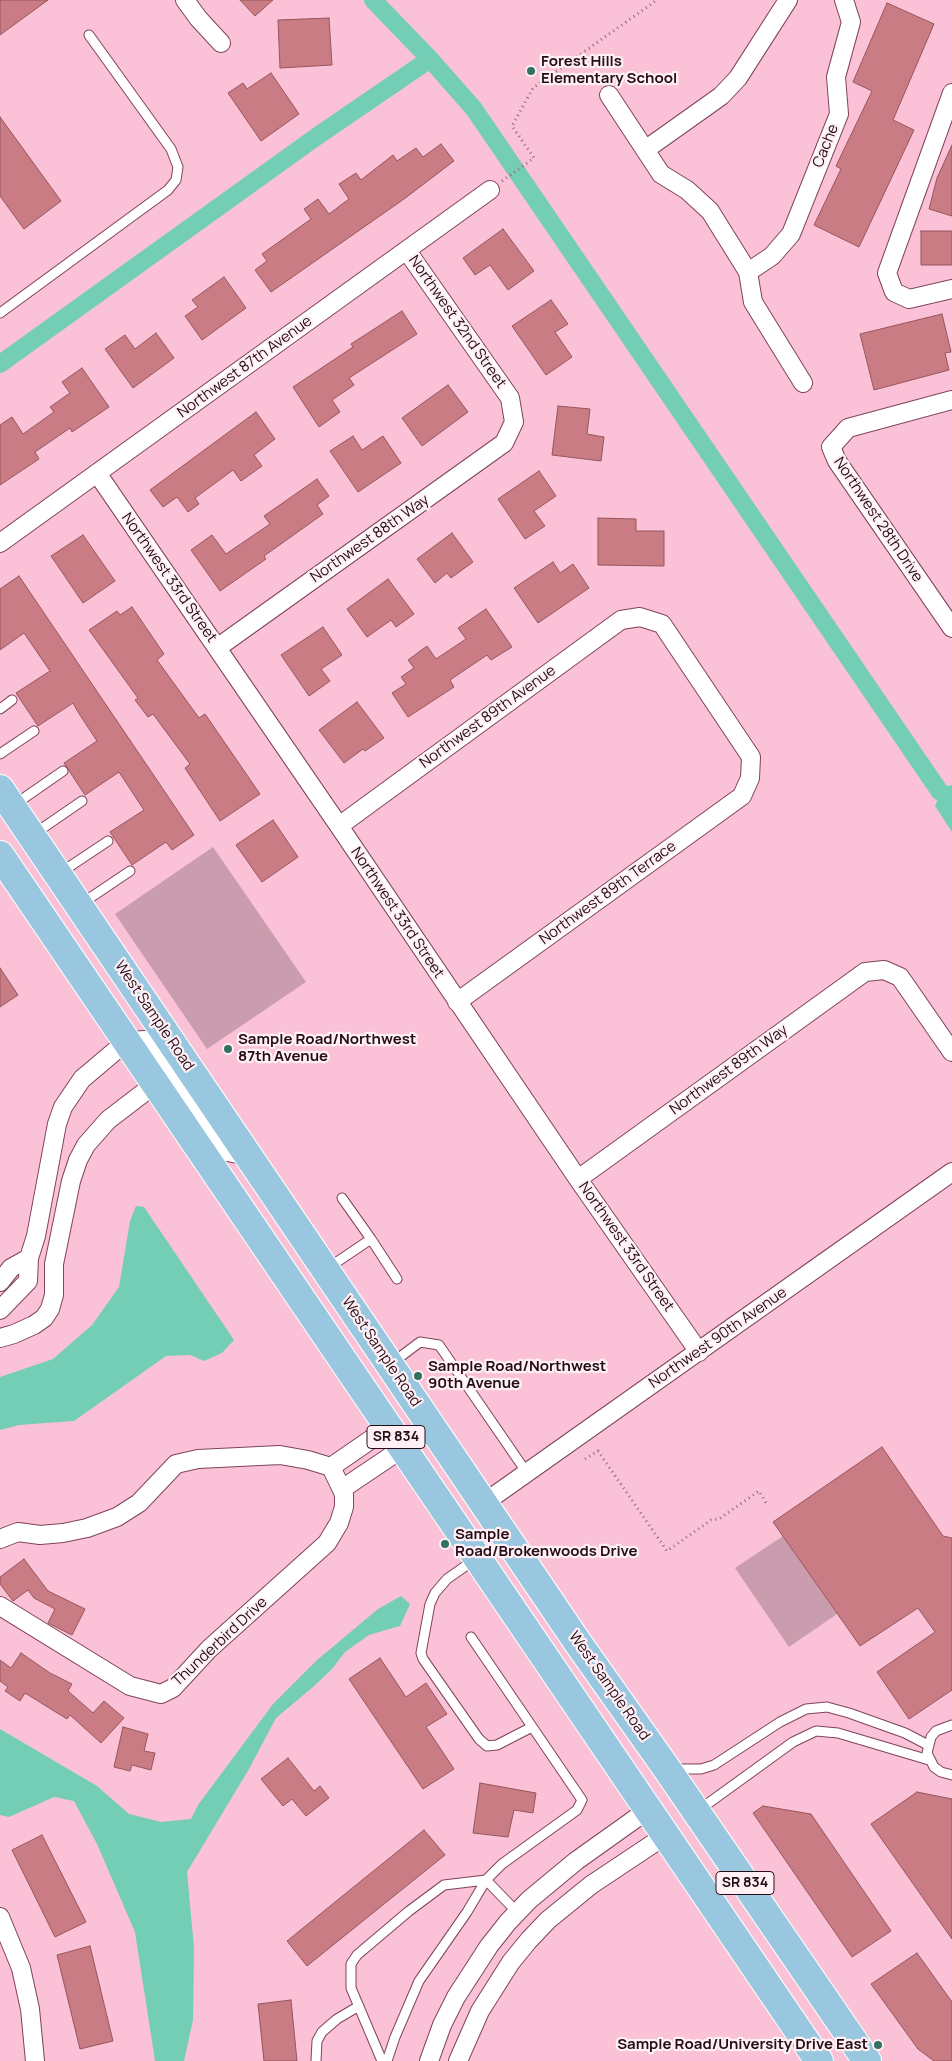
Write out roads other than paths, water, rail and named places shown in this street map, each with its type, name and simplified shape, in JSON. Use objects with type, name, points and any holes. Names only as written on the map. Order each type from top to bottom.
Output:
[{"type":"main road","name":"West Sample Road","points":[[6,798],[484,1503],[867,2061]]},
{"type":"main road","name":"SR 834","points":[[0,855],[819,2061]]},
{"type":"main road","points":[[327,1335],[366,1366],[453,1493],[467,1503],[484,1503]]},
{"type":"main road","points":[[478,1558],[500,1559],[514,1575],[581,1674],[622,1705]]},
{"type":"street","points":[[185,0],[198,18],[221,43]]},
{"type":"street","points":[[644,150],[721,96],[738,78],[788,0]]},
{"type":"street","name":"Cache","points":[[748,272],[772,256],[791,234],[839,114],[836,76],[851,22],[844,0]]},
{"type":"street","points":[[952,93],[887,273],[894,292],[909,299],[952,289]]},
{"type":"street","points":[[609,95],[644,150],[662,174],[687,190],[710,211],[748,272],[753,302],[803,383]]},
{"type":"street","name":"Northwest 87th Avenue","points":[[0,543],[495,186]]},
{"type":"street","name":"Northwest 32nd Street","points":[[407,251],[510,398],[514,422]]},
{"type":"street","name":"Northwest 28th Drive","points":[[952,400],[848,428],[831,447],[837,461],[952,628]]},
{"type":"street","name":"Northwest 88th Way","points":[[217,648],[504,443],[514,422]]},
{"type":"street","name":"Northwest 33rd Street","points":[[96,473],[339,826],[578,1180],[699,1352]]},
{"type":"street","name":"Northwest 89th Avenue","points":[[339,826],[622,620],[640,617],[662,624],[752,757],[750,778]]},
{"type":"street","name":"Northwest 89th Terrace","points":[[457,1002],[742,796],[750,778]]},
{"type":"street","name":"Northwest 89th Way","points":[[578,1180],[865,972],[884,970],[900,977],[952,1052]]},
{"type":"street","points":[[0,1310],[28,1281],[29,1258],[36,1236],[57,1124],[63,1107],[82,1079],[127,1041],[145,1040],[162,1057],[226,1152],[249,1156]]},
{"type":"street","points":[[0,1338],[14,1334],[44,1318],[50,1309],[54,1295],[54,1264],[71,1181],[78,1160],[86,1145],[108,1120],[156,1084]]},
{"type":"street","name":"Northwest 90th Avenue","points":[[484,1503],[952,1172]]},
{"type":"street","points":[[0,1282],[11,1268],[29,1258],[54,1264]]},
{"type":"street","points":[[0,1539],[18,1532],[40,1535],[63,1533],[87,1528],[117,1517],[139,1503],[176,1464],[198,1458],[280,1455],[308,1460],[331,1468],[396,1438]]},
{"type":"street","points":[[342,1489],[396,1438]]},
{"type":"street","name":"Thunderbird Drive","points":[[0,1606],[130,1686],[161,1694],[173,1688],[209,1649],[327,1543],[340,1523],[344,1507],[342,1489],[331,1468]]},
{"type":"street","points":[[429,2061],[442,2025],[456,1997],[489,1946],[517,1912],[576,1861],[649,1809]]},
{"type":"street","points":[[458,2061],[471,2028],[495,1986],[511,1962],[536,1932],[591,1885],[666,1835]]},
{"type":"street","points":[[517,1912],[536,1932]]},
{"type":"street","points":[[0,1917],[21,1968],[30,2009],[35,2061]]},
{"type":"lane","points":[[0,313],[168,190],[176,180],[178,167],[171,149],[88,35]]},
{"type":"lane","points":[[0,709],[12,700]]},
{"type":"lane","points":[[0,754],[34,731]]},
{"type":"lane","points":[[6,798],[63,771]]},
{"type":"lane","points":[[32,836],[82,801]]},
{"type":"lane","points":[[58,875],[108,841]]},
{"type":"lane","points":[[79,905],[130,871]]},
{"type":"lane","points":[[342,1198],[398,1279]]},
{"type":"lane","points":[[326,1270],[370,1239]]},
{"type":"lane","points":[[390,1365],[420,1342],[439,1344],[527,1473]]},
{"type":"lane","points":[[478,1558],[448,1579],[435,1593],[430,1604],[421,1653],[423,1659],[487,1746],[497,1745],[532,1727]]},
{"type":"lane","points":[[387,2061],[419,1981],[467,1912],[486,1880],[502,1864],[577,1810],[582,1800],[471,1637]]},
{"type":"lane","points":[[667,1769],[701,1769],[714,1765],[780,1722],[806,1709],[827,1707],[904,1733],[928,1745]]},
{"type":"lane","points":[[929,1760],[928,1745],[936,1731],[952,1725]]},
{"type":"lane","points":[[696,1812],[793,1742],[816,1732],[838,1733],[929,1760],[941,1772],[952,1775]]},
{"type":"lane","points":[[486,1880],[517,1912]]},
{"type":"lane","points":[[382,2061],[351,1988],[351,1964],[357,1955],[409,1911],[444,1885],[486,1880]]},
{"type":"lane","points":[[316,2061],[317,2041],[322,2032],[337,2019],[359,2006]]},
{"type":"waterway","points":[[373,0],[430,59],[474,109],[940,792]]},
{"type":"waterway","points":[[0,364],[316,137],[430,59]]},
{"type":"place","name":"Forest Hills Elementary School","points":[[531,71]]},
{"type":"place","name":"Sample Road/Northwest 87th Avenue","points":[[228,1049]]},
{"type":"place","name":"Sample Road/Northwest 90th Avenue","points":[[418,1376]]},
{"type":"place","name":"Sample Road/Brokenwoods Drive","points":[[445,1544]]},
{"type":"place","name":"Sample Road/University Drive East","points":[[878,2045]]}]
